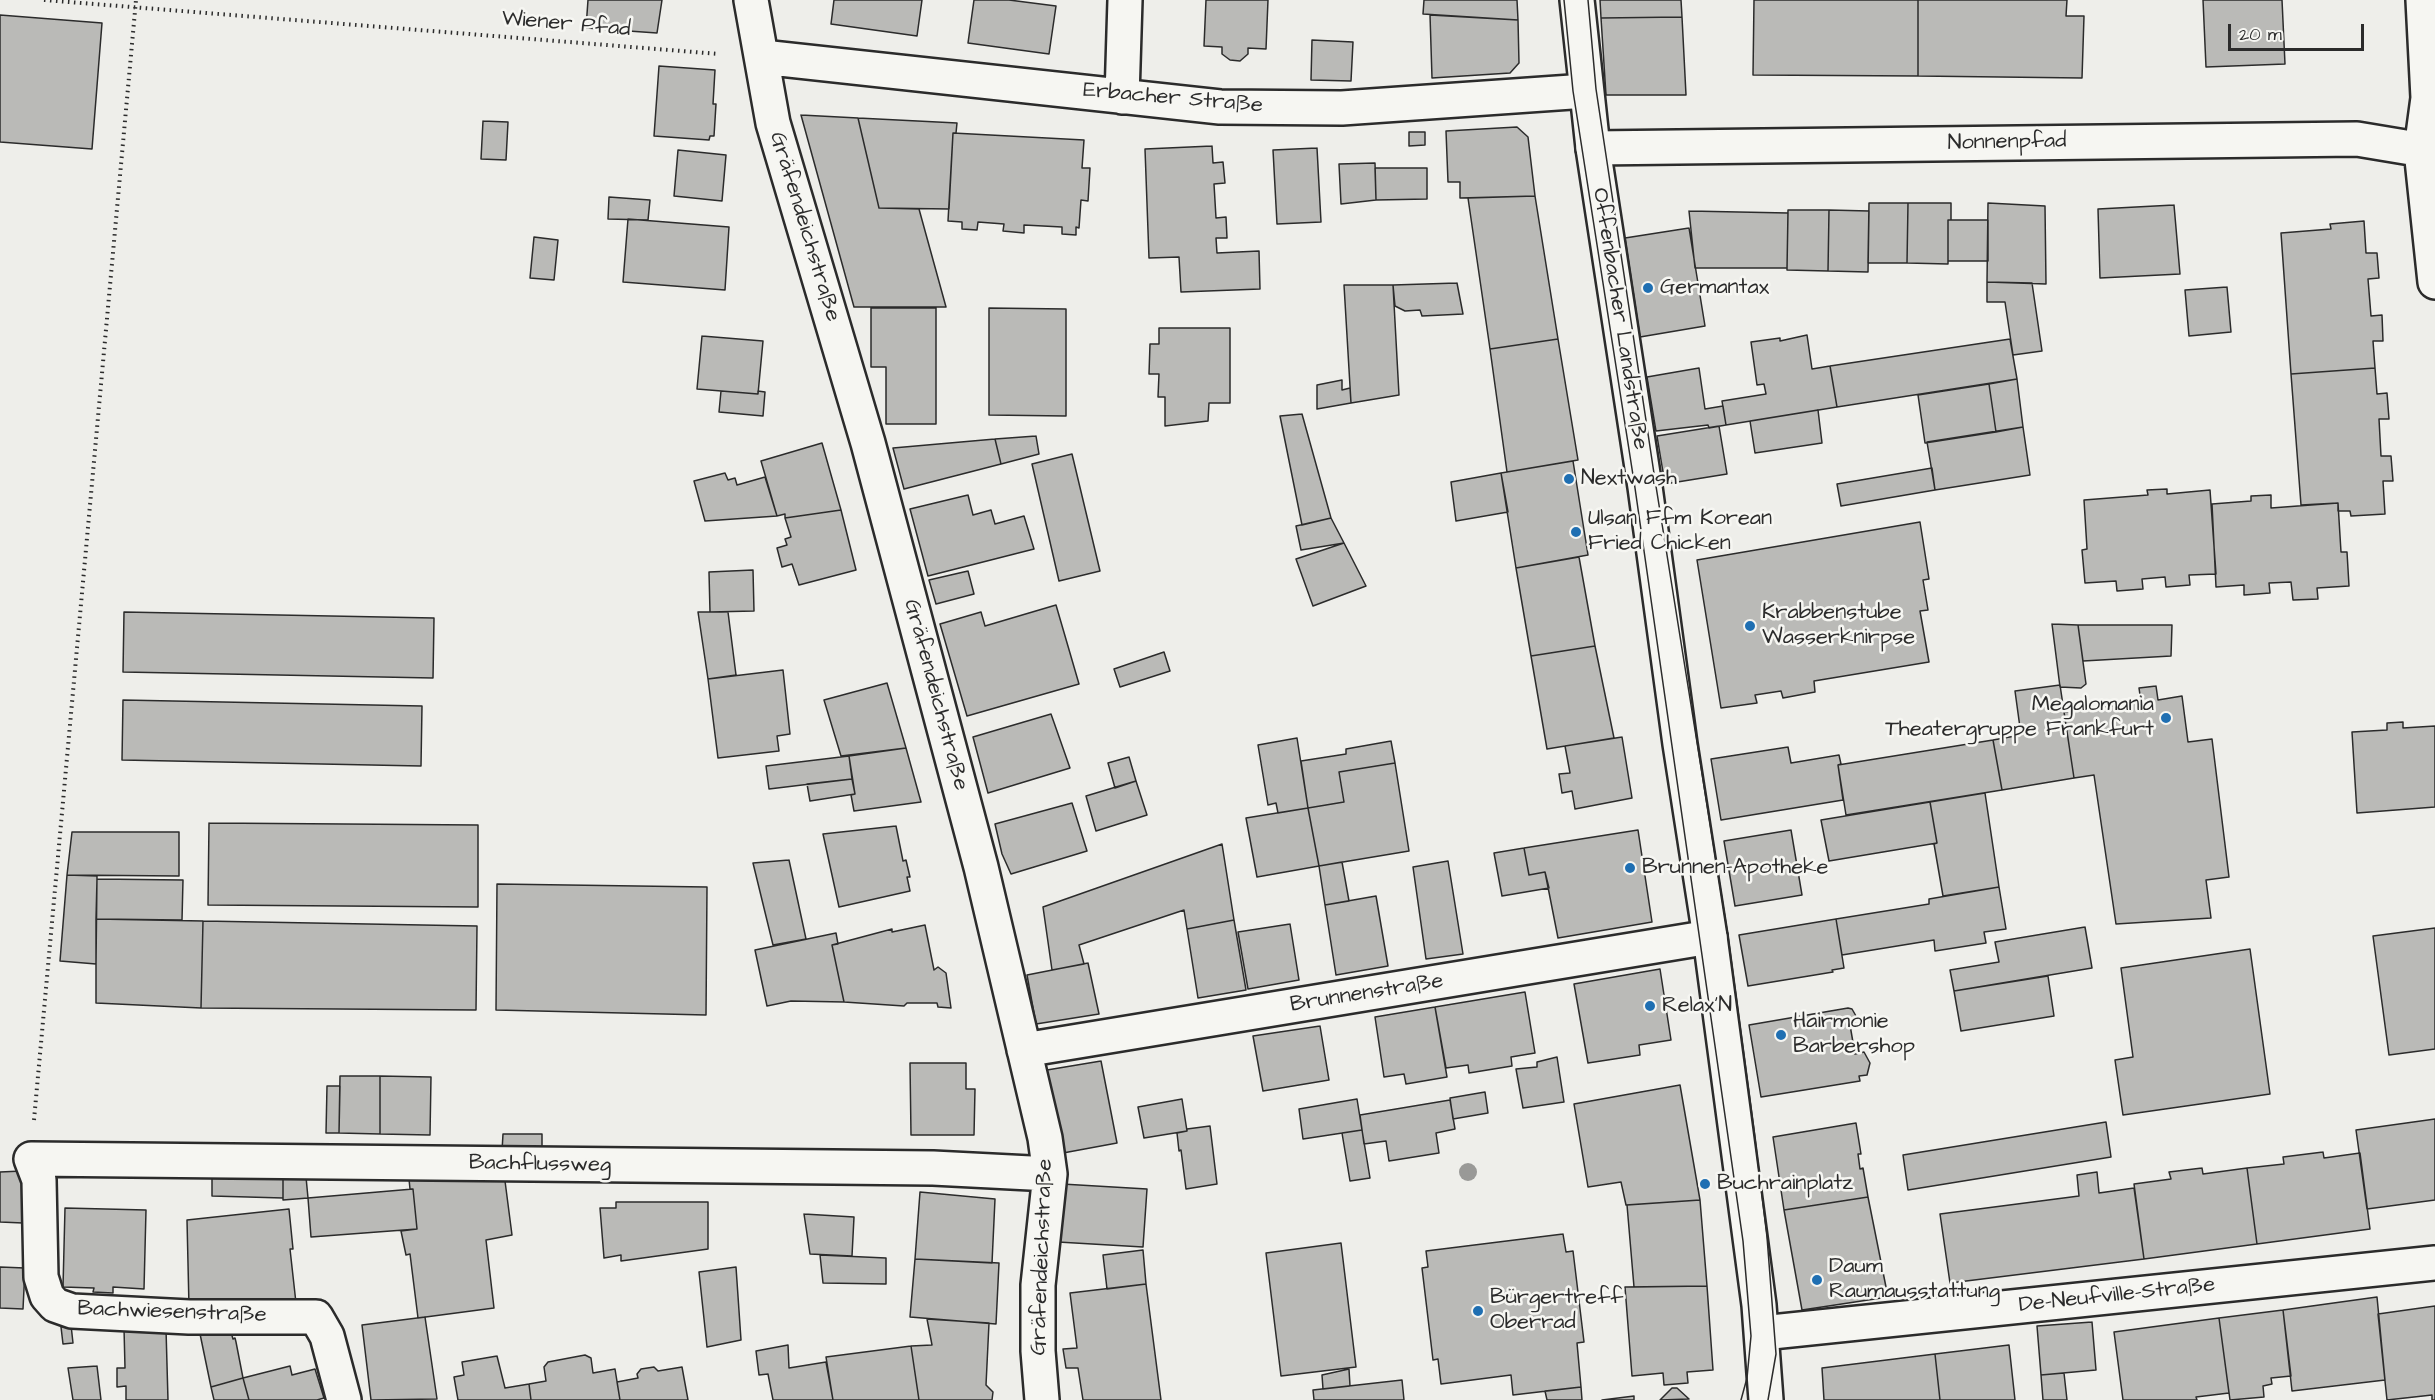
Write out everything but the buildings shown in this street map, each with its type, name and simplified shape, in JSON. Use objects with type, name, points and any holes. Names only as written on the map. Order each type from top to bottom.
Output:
[{"type":"street","name":"Gräfendeichstraße","points":[[751,0],[772,123],[868,443],[981,867],[1045,1138],[1050,1174],[1038,1285],[1038,1351],[1042,1400]]},
{"type":"street","points":[[1122,97],[1125,0]]},
{"type":"street","name":"Offenbacher Landstraße","points":[[1577,0],[1593,148],[1710,936],[1762,1333],[1766,1393]]},
{"type":"street","points":[[2423,0],[2435,282]]},
{"type":"street","name":"Erbacher Straße","points":[[762,57],[1220,107],[1342,108],[1586,91]]},
{"type":"street","name":"Nonnenpfad","points":[[1593,148],[2358,139],[2428,151]]},
{"type":"street","name":"Brunnenstraße","points":[[1024,1050],[1710,936]]},
{"type":"street","name":"Bachflussweg","points":[[31,1160],[933,1168],[1050,1174]]},
{"type":"street","name":"Bachwiesenstraße","points":[[31,1160],[39,1179],[41,1277],[47,1296],[56,1305],[72,1311],[189,1317],[316,1317],[327,1335],[344,1400]]},
{"type":"street","name":"De-Neufville-Straße","points":[[1762,1333],[2435,1263]]},
{"type":"path","name":"Wiener Pfad","points":[[44,0],[762,57]]},
{"type":"path","points":[[31,1160],[136,0]]},
{"type":"tram line","points":[[1564,0],[1573,91],[1635,488],[1743,1241],[1751,1336],[1747,1378],[1741,1400]]},
{"type":"tram line","points":[[1588,0],[1596,89],[1655,480],[1728,936],[1754,1130],[1767,1237],[1776,1354],[1768,1400]]},
{"type":"place","name":"Germantax","points":[[1648,288]]},
{"type":"place","name":"Nextwash","points":[[1569,479]]},
{"type":"place","name":"Ulsan Ffm Korean Fried Chicken","points":[[1576,532]]},
{"type":"place","name":"Krabbenstube Wasserknirpse","points":[[1750,626]]},
{"type":"place","name":"Megalomania Theatergruppe Frankfurt","points":[[2166,718]]},
{"type":"place","name":"Brunnen-Apotheke","points":[[1630,868]]},
{"type":"place","name":"Relax'N","points":[[1650,1006]]},
{"type":"place","name":"Hairmonie Barbershop","points":[[1781,1035]]},
{"type":"place","name":"Buchrainplatz","points":[[1705,1184]]},
{"type":"place","name":"Daum Raumausstattung","points":[[1817,1280]]},
{"type":"place","name":"Bürgertreff Oberrad","points":[[1478,1311]]}]
